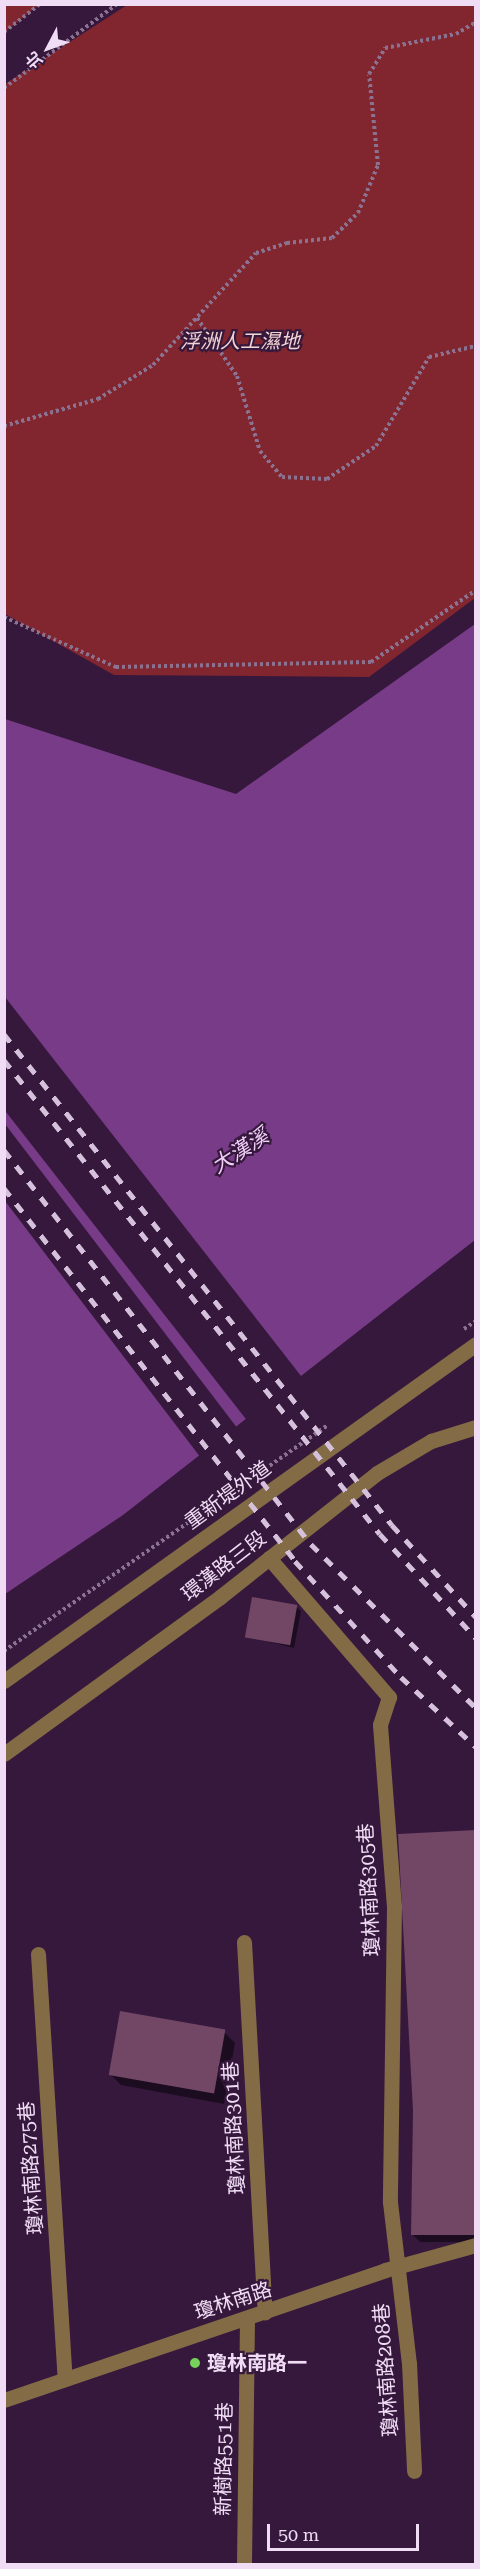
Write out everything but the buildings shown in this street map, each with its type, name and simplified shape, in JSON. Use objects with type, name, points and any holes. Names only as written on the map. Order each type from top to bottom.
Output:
[{"type":"street","name":"重新堤外道","points":[[4,1681],[476,1344]]},
{"type":"street","name":"環漢路三段","points":[[4,1754],[269,1558],[377,1473],[431,1441],[476,1427]]},
{"type":"street","name":"瓊林南路305巷","points":[[269,1558],[389,1697],[380,1725],[394,1906],[390,2202],[398,2266]]},
{"type":"street","name":"瓊林南路301巷","points":[[244,1942],[266,2312]]},
{"type":"street","name":"瓊林南路275巷","points":[[38,1954],[65,2379]]},
{"type":"street","name":"瓊林南路","points":[[4,2400],[398,2266],[476,2245]]},
{"type":"street","name":"瓊林南路208巷","points":[[398,2266],[414,2471]]},
{"type":"street","name":"新樹路551巷","points":[[244,2565],[247,2318]]},
{"type":"path","points":[[4,32],[40,4]]},
{"type":"path","points":[[4,88],[117,4]]},
{"type":"path","points":[[4,426],[98,399],[153,365],[256,253],[287,243],[332,238],[358,213],[378,165],[369,74],[385,48],[456,34],[476,22]]},
{"type":"path","points":[[196,318],[237,376],[260,451],[282,477],[327,479],[366,453],[376,446],[429,357],[476,346]]},
{"type":"path","points":[[4,617],[116,667],[370,662],[476,590]]},
{"type":"path","points":[[4,1652],[340,1417]]},
{"type":"green space","points":[[5,4],[39,4],[39,5],[5,32]]},
{"type":"green space","name":"浮洲人工濕地","points":[[127,5],[475,5],[475,598],[369,677],[114,675],[5,614],[5,84]]},
{"type":"water","name":"大漢溪","points":[[475,624],[475,1240],[123,1515],[5,1594],[5,719],[236,794]]},
{"type":"pier","points":[[5,997],[303,1378],[248,1421],[4,1109]]},
{"type":"pier","points":[[5,1124],[238,1429],[201,1458],[5,1201]]},
{"type":"railway","points":[[4,1034],[392,1525],[476,1617]]},
{"type":"railway","points":[[4,1060],[380,1534],[476,1638]]},
{"type":"railway","points":[[4,1150],[311,1544],[476,1708]]},
{"type":"railway","points":[[4,1188],[295,1561],[401,1677],[476,1747]]},
{"type":"place","name":"瓊林南路一","points":[[195,2363]]}]
